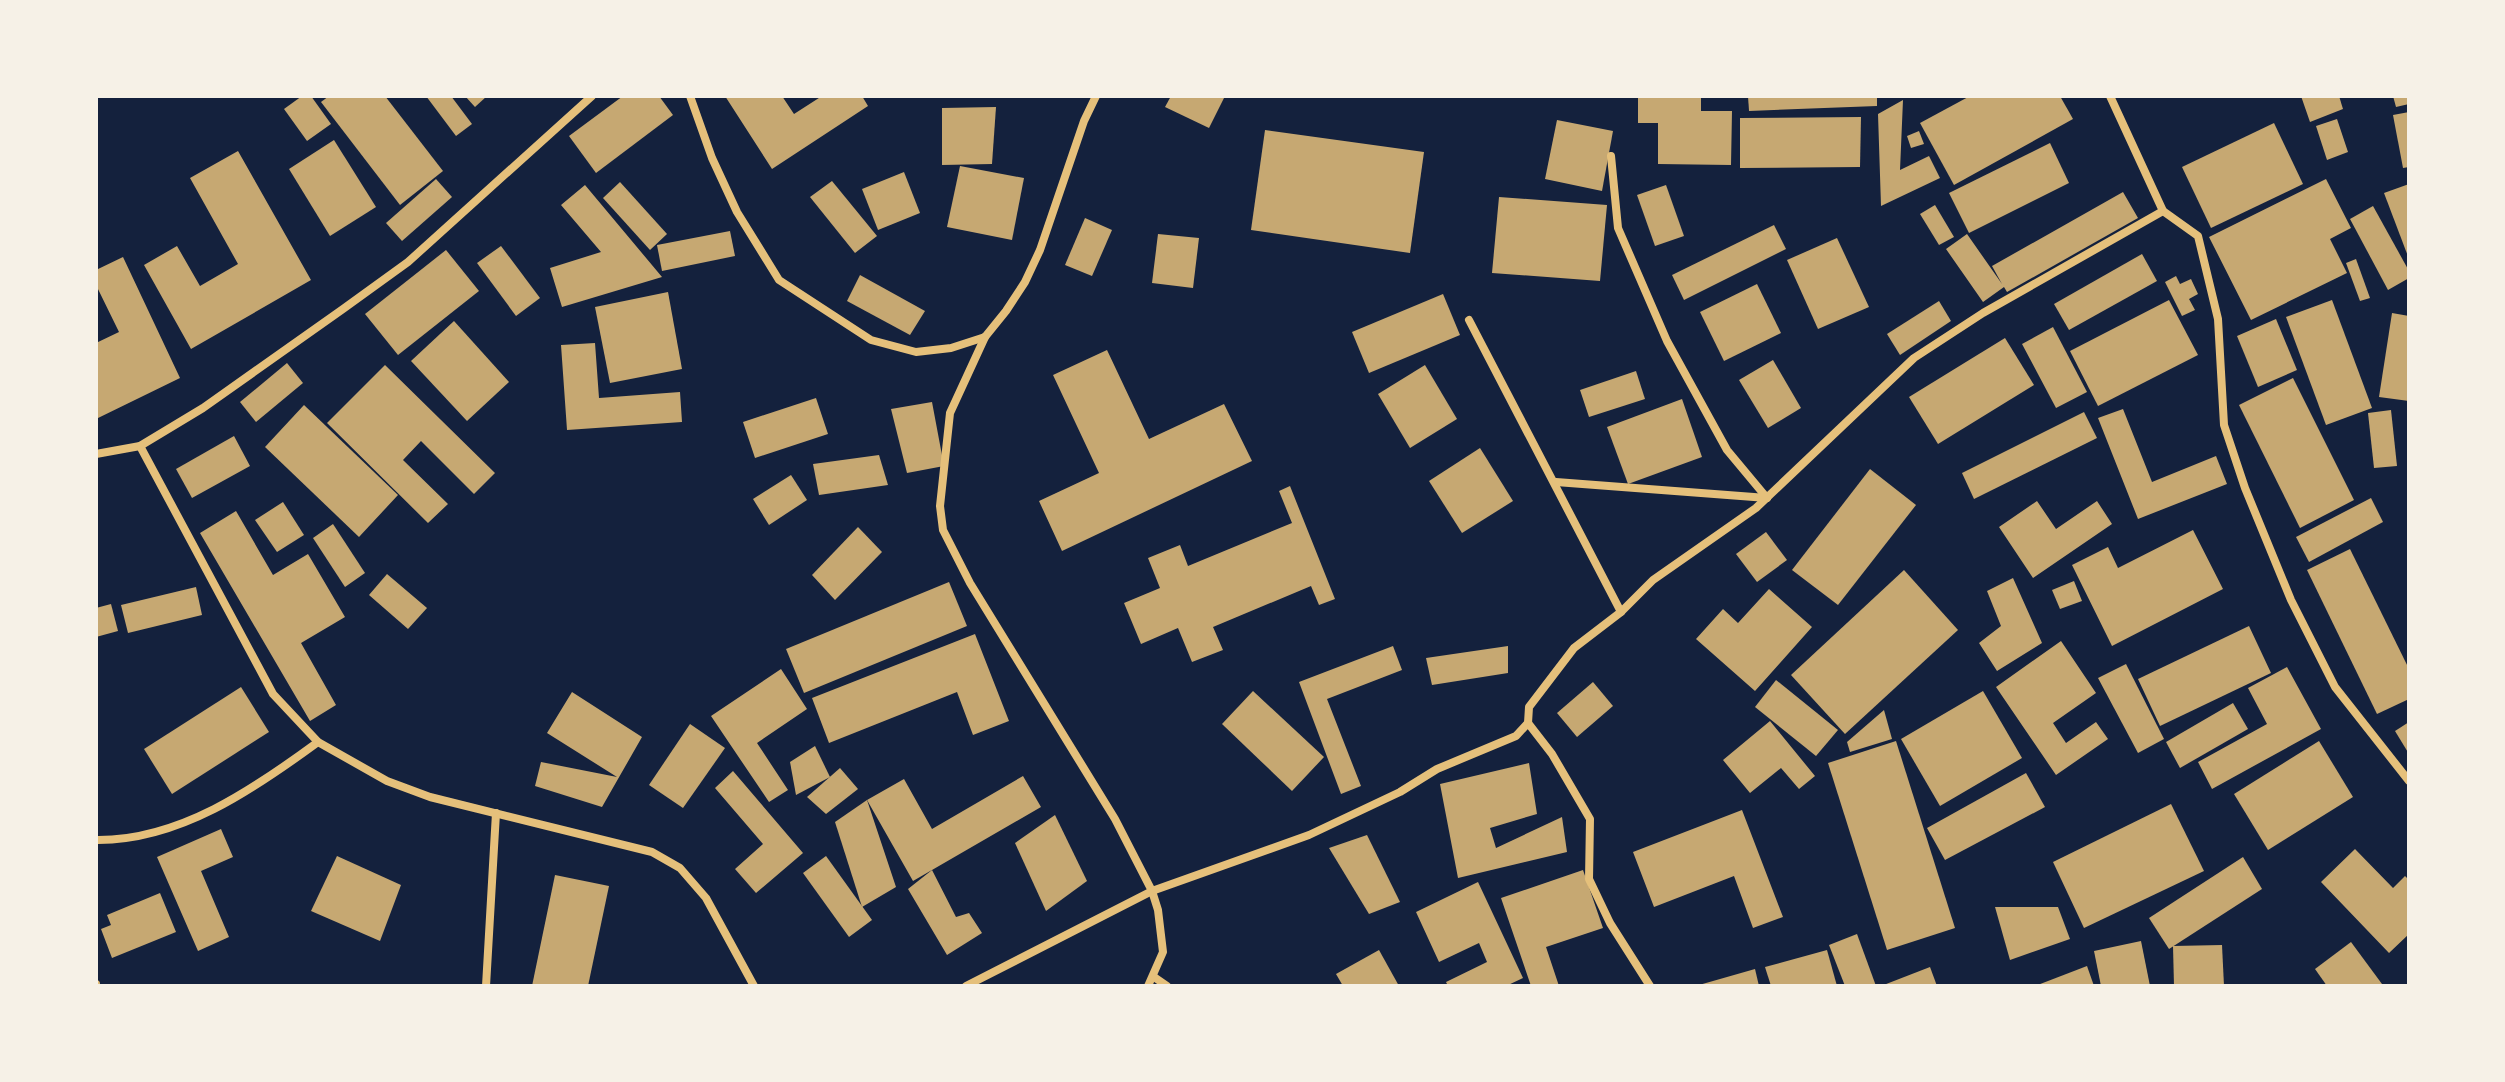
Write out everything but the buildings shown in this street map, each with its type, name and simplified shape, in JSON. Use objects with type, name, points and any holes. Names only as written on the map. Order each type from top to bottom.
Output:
[{"type":"street","points":[[96,454],[140,446],[203,408],[408,262],[592,96]]},
{"type":"street","points":[[690,96],[712,158],[737,212],[779,280],[871,340],[916,352],[951,348],[985,337]]},
{"type":"street","points":[[1096,96],[1025,282],[985,337],[950,413],[940,506],[943,530],[970,583],[1115,819],[1152,891],[1158,910],[1163,952],[1148,986]]},
{"type":"street","points":[[2110,96],[2163,211],[2198,236],[2218,319],[2224,425],[2245,488],[2291,600],[2335,687],[2409,781]]},
{"type":"street","points":[[1611,156],[1618,228],[1667,341],[1727,450],[1767,498]]},
{"type":"street","points":[[966,986],[1152,891],[1309,835],[1400,792],[1437,769],[1516,736],[1528,723],[1529,707],[1574,648],[1621,612],[1653,580],[1767,498],[1914,358],[1983,313],[2163,211]]},
{"type":"street","points":[[1469,320],[1621,612]]},
{"type":"street","points":[[140,446],[273,694],[318,742],[387,781],[430,797],[652,852],[680,868],[706,898],[754,986]]},
{"type":"street","points":[[1556,482],[1767,498]]},
{"type":"street","points":[[1528,723],[1552,754],[1590,819],[1589,879],[1610,923],[1650,986]]},
{"type":"street","points":[[96,840],[117,840],[179,826],[268,779],[318,742]]},
{"type":"street","points":[[486,986],[496,813]]},
{"type":"street","points":[[1154,977],[1167,986]]}]
